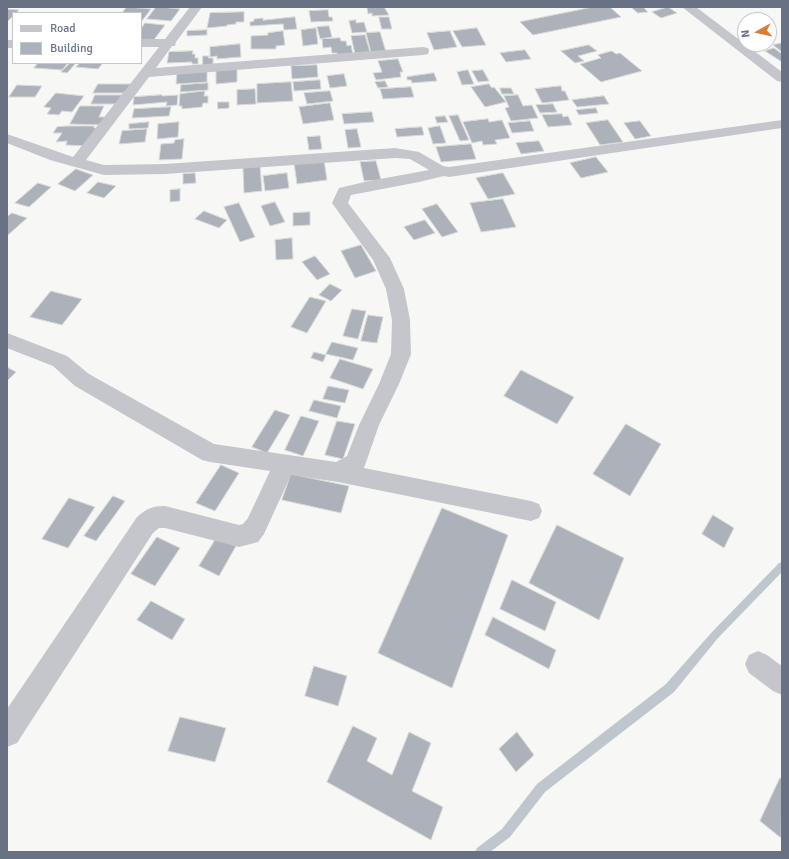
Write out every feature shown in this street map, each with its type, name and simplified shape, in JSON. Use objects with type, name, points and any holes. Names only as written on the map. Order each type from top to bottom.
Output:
[{"type":"street","points":[[76,163],[170,43],[196,7]]},
{"type":"street","points":[[688,7],[782,78]]},
{"type":"street","points":[[142,43],[170,43]]},
{"type":"street","points":[[146,73],[423,51]]},
{"type":"street","points":[[338,472],[356,462],[369,424],[389,384],[401,354],[401,320],[395,289],[381,258],[340,203],[345,192],[360,187],[430,176],[443,171],[457,171],[782,124]]},
{"type":"street","points":[[7,138],[55,157],[104,170],[165,169],[395,153],[414,155],[443,171]]},
{"type":"street","points":[[7,340],[60,361],[82,380],[210,453],[338,472],[531,511]]},
{"type":"street","points":[[7,733],[145,525],[154,517],[165,517],[238,536],[250,534],[256,526],[285,464]]},
{"type":"street","points":[[758,664],[782,682]]},
{"type":"building","points":[[127,7],[151,9],[142,21],[142,12],[123,12]]},
{"type":"building","points":[[156,7],[180,9],[171,21],[147,19]]},
{"type":"building","points":[[384,7],[389,15],[372,16],[372,13],[368,14],[367,8]]},
{"type":"building","points":[[593,7],[610,7],[621,17],[533,35],[520,22]]},
{"type":"building","points":[[631,7],[643,7],[648,12],[638,13]]},
{"type":"building","points":[[668,7],[677,13],[661,18],[652,12]]},
{"type":"building","points":[[7,9],[19,10],[17,12],[12,12],[12,17],[7,22]]},
{"type":"building","points":[[328,10],[329,17],[332,17],[333,21],[311,22],[309,11]]},
{"type":"building","points":[[244,12],[244,22],[236,22],[236,24],[227,26],[207,28],[210,13]]},
{"type":"building","points":[[295,17],[297,29],[284,30],[283,24],[250,26],[250,22],[254,21],[254,19],[263,18],[263,20]]},
{"type":"building","points":[[379,17],[389,17],[392,29],[382,29]]},
{"type":"building","points":[[356,20],[356,23],[364,22],[367,32],[352,33],[349,21]]},
{"type":"building","points":[[145,23],[165,25],[153,41],[142,40],[142,28]]},
{"type":"building","points":[[329,26],[332,37],[320,39],[317,27]]},
{"type":"building","points":[[316,28],[318,44],[303,46],[301,30]]},
{"type":"building","points":[[477,28],[486,45],[462,47],[453,31]]},
{"type":"building","points":[[207,30],[207,35],[187,36],[187,31]]},
{"type":"building","points":[[283,31],[285,45],[276,46],[276,49],[251,49],[251,36],[268,35],[268,33]]},
{"type":"building","points":[[450,31],[457,47],[434,50],[427,33]]},
{"type":"building","points":[[380,32],[386,52],[371,53],[366,33]]},
{"type":"building","points":[[365,35],[370,52],[355,54],[351,36]]},
{"type":"building","points":[[340,38],[341,41],[346,41],[347,46],[351,45],[353,55],[338,56],[337,53],[332,53],[331,47],[323,48],[322,39]]},
{"type":"building","points":[[782,43],[782,52],[777,48],[777,44]]},
{"type":"building","points":[[240,44],[241,57],[217,59],[217,56],[210,57],[210,47]]},
{"type":"building","points":[[589,45],[597,51],[578,56],[584,61],[575,63],[561,51]]},
{"type":"building","points":[[525,50],[531,59],[506,62],[500,53]]},
{"type":"building","points":[[777,50],[782,54],[782,62],[767,52],[777,52]]},
{"type":"building","points":[[193,51],[192,54],[195,54],[195,58],[198,58],[198,64],[192,64],[192,62],[167,63],[169,52]]},
{"type":"building","points":[[612,51],[616,54],[620,53],[642,71],[601,82],[580,64],[601,58],[598,55]]},
{"type":"building","points":[[203,56],[213,58],[213,64],[203,66]]},
{"type":"building","points":[[398,59],[403,72],[400,72],[401,77],[376,80],[373,73],[382,72],[378,61]]},
{"type":"building","points":[[37,64],[67,64],[62,70],[34,68]]},
{"type":"building","points":[[69,64],[75,64],[67,73],[61,72]]},
{"type":"building","points":[[79,64],[102,64],[98,69],[76,67]]},
{"type":"building","points":[[317,65],[318,77],[292,79],[291,66]]},
{"type":"building","points":[[237,69],[237,82],[216,84],[216,71]]},
{"type":"building","points":[[468,70],[474,84],[462,85],[457,72]]},
{"type":"building","points":[[483,70],[489,81],[478,82],[472,71]]},
{"type":"building","points":[[207,71],[207,82],[176,84],[177,73]]},
{"type":"building","points":[[434,73],[437,81],[412,83],[411,80],[407,80],[407,77]]},
{"type":"building","points":[[344,74],[347,86],[330,88],[327,76]]},
{"type":"building","points":[[320,80],[321,89],[294,91],[293,82]]},
{"type":"building","points":[[385,81],[388,87],[378,88],[375,82]]},
{"type":"building","points":[[291,82],[293,101],[257,103],[257,84]]},
{"type":"building","points":[[208,83],[208,90],[180,92],[181,85]]},
{"type":"building","points":[[98,84],[131,84],[127,93],[93,93]]},
{"type":"building","points":[[489,84],[492,88],[494,87],[506,102],[485,107],[471,87]]},
{"type":"building","points":[[17,85],[42,86],[35,97],[9,97]]},
{"type":"building","points":[[561,86],[562,91],[565,91],[569,100],[542,103],[535,89]]},
{"type":"building","points":[[411,87],[414,97],[383,99],[380,89]]},
{"type":"building","points":[[500,88],[511,88],[514,94],[502,94]]},
{"type":"building","points":[[255,89],[256,104],[237,105],[237,90]]},
{"type":"building","points":[[205,91],[204,96],[208,96],[208,103],[203,103],[202,107],[182,109],[182,106],[179,106],[180,94]]},
{"type":"building","points":[[330,91],[333,101],[307,104],[304,93]]},
{"type":"building","points":[[56,93],[84,96],[72,112],[62,111],[59,115],[47,114],[51,108],[44,107]]},
{"type":"building","points":[[95,95],[123,95],[119,104],[91,104]]},
{"type":"building","points":[[178,95],[177,105],[166,106],[167,102],[133,105],[134,97]]},
{"type":"building","points":[[518,95],[523,106],[532,105],[538,118],[511,121],[505,108],[509,107],[504,96]]},
{"type":"building","points":[[604,96],[609,104],[577,107],[572,100]]},
{"type":"building","points":[[218,102],[229,102],[229,108],[218,109]]},
{"type":"building","points":[[330,103],[334,120],[303,124],[299,107]]},
{"type":"building","points":[[553,104],[557,112],[540,113],[536,105]]},
{"type":"building","points":[[80,106],[104,106],[99,117],[106,117],[102,125],[70,124]]},
{"type":"building","points":[[171,107],[169,116],[132,118],[134,109]]},
{"type":"building","points":[[596,108],[598,113],[579,115],[576,110]]},
{"type":"building","points":[[372,112],[374,122],[344,124],[342,114]]},
{"type":"building","points":[[562,114],[563,117],[568,116],[572,125],[548,127],[542,115]]},
{"type":"building","points":[[458,115],[469,140],[460,141],[449,116]]},
{"type":"building","points":[[445,116],[448,122],[437,123],[435,117]]},
{"type":"building","points":[[488,119],[489,122],[502,120],[510,138],[495,140],[497,144],[483,145],[482,141],[472,143],[463,122]]},
{"type":"building","points":[[608,120],[623,142],[600,145],[586,123]]},
{"type":"building","points":[[530,121],[534,131],[512,133],[508,123]]},
{"type":"building","points":[[640,121],[651,136],[635,139],[624,123]]},
{"type":"building","points":[[149,122],[148,128],[129,129],[129,124]]},
{"type":"building","points":[[179,122],[178,137],[157,139],[158,124]]},
{"type":"building","points":[[94,126],[94,128],[101,128],[87,146],[66,145],[67,141],[56,142],[62,133],[53,133],[57,127]]},
{"type":"building","points":[[440,126],[446,143],[433,144],[428,128]]},
{"type":"building","points":[[422,127],[424,135],[397,137],[395,129]]},
{"type":"building","points":[[147,129],[145,142],[119,144],[122,131]]},
{"type":"building","points":[[357,129],[361,147],[348,148],[345,130]]},
{"type":"building","points":[[320,136],[322,149],[309,150],[307,137]]},
{"type":"building","points":[[184,139],[182,159],[159,160],[161,144],[174,143],[175,140]]},
{"type":"building","points":[[539,141],[544,151],[521,154],[516,143]]},
{"type":"building","points":[[471,144],[476,159],[441,162],[436,147]]},
{"type":"building","points":[[596,157],[608,172],[581,178],[570,163]]},
{"type":"building","points":[[324,160],[327,180],[297,184],[294,163]]},
{"type":"building","points":[[376,161],[381,180],[364,181],[360,162]]},
{"type":"building","points":[[260,166],[262,191],[244,193],[243,168]]},
{"type":"building","points":[[76,169],[93,175],[75,191],[58,184]]},
{"type":"building","points":[[195,173],[196,183],[183,184],[183,174]]},
{"type":"building","points":[[287,173],[289,188],[265,191],[263,176]]},
{"type":"building","points":[[503,173],[515,194],[488,199],[476,178]]},
{"type":"building","points":[[98,182],[116,186],[104,198],[87,193]]},
{"type":"building","points":[[38,183],[51,187],[29,207],[15,203]]},
{"type":"building","points":[[180,189],[180,201],[170,202],[170,190]]},
{"type":"building","points":[[503,199],[516,227],[481,232],[470,203]]},
{"type":"building","points":[[275,202],[285,222],[270,226],[261,206]]},
{"type":"building","points":[[239,203],[255,237],[240,242],[224,207]]},
{"type":"building","points":[[437,204],[458,232],[442,237],[422,209]]},
{"type":"building","points":[[204,211],[227,220],[219,228],[195,219]]},
{"type":"building","points":[[310,212],[310,225],[293,226],[293,213]]},
{"type":"building","points":[[12,213],[27,218],[7,235],[7,217]]},
{"type":"building","points":[[425,220],[435,233],[414,240],[404,227]]},
{"type":"building","points":[[292,238],[293,259],[276,260],[275,240]]},
{"type":"building","points":[[361,245],[376,271],[355,278],[341,251]]},
{"type":"building","points":[[315,256],[330,274],[317,280],[302,262]]},
{"type":"building","points":[[330,284],[342,290],[331,301],[319,295]]},
{"type":"building","points":[[51,291],[82,299],[62,325],[30,317]]},
{"type":"building","points":[[310,297],[326,301],[307,333],[291,327]]},
{"type":"building","points":[[352,309],[366,311],[358,339],[343,336]]},
{"type":"building","points":[[368,315],[383,317],[377,343],[361,341]]},
{"type":"building","points":[[332,342],[358,348],[353,360],[326,354]]},
{"type":"building","points":[[314,352],[326,355],[323,362],[311,358]]},
{"type":"building","points":[[340,359],[373,369],[363,389],[330,378]]},
{"type":"building","points":[[7,367],[16,372],[7,381]]},
{"type":"building","points":[[521,370],[574,397],[557,424],[504,396]]},
{"type":"building","points":[[328,386],[349,390],[345,403],[323,399]]},
{"type":"building","points":[[314,400],[341,406],[337,418],[309,411]]},
{"type":"building","points":[[275,410],[290,415],[267,453],[252,447]]},
{"type":"building","points":[[301,416],[319,421],[303,456],[285,450]]},
{"type":"building","points":[[337,421],[355,424],[343,459],[325,455]]},
{"type":"building","points":[[626,424],[661,444],[630,496],[593,474]]},
{"type":"building","points":[[221,465],[239,473],[215,511],[196,503]]},
{"type":"building","points":[[291,474],[349,486],[341,513],[282,500]]},
{"type":"building","points":[[113,496],[125,501],[96,541],[84,536]]},
{"type":"building","points":[[69,498],[95,507],[68,548],[42,539]]},
{"type":"building","points":[[442,508],[508,535],[452,688],[378,653]]},
{"type":"building","points":[[713,515],[734,528],[724,548],[702,534]]},
{"type":"building","points":[[557,525],[624,558],[599,620],[529,583]]},
{"type":"building","points":[[157,537],[180,548],[155,586],[131,574]]},
{"type":"building","points":[[217,537],[236,546],[219,576],[199,566]]},
{"type":"building","points":[[512,580],[556,602],[545,631],[500,609]]},
{"type":"building","points":[[151,601],[185,619],[172,640],[137,620]]},
{"type":"building","points":[[493,617],[556,650],[549,669],[485,635]]},
{"type":"building","points":[[314,666],[347,676],[338,706],[305,696]]},
{"type":"building","points":[[180,717],[226,728],[215,762],[168,751]]},
{"type":"building","points":[[353,726],[377,738],[367,761],[392,775],[409,732],[431,743],[412,791],[443,807],[431,840],[327,782]]},
{"type":"building","points":[[517,732],[534,755],[516,772],[499,749]]},
{"type":"building","points":[[780,778],[782,779],[781,838],[760,821]]},
{"type":"waterway","points":[[481,852],[506,833],[541,788],[670,688],[715,635],[782,566]]}]
